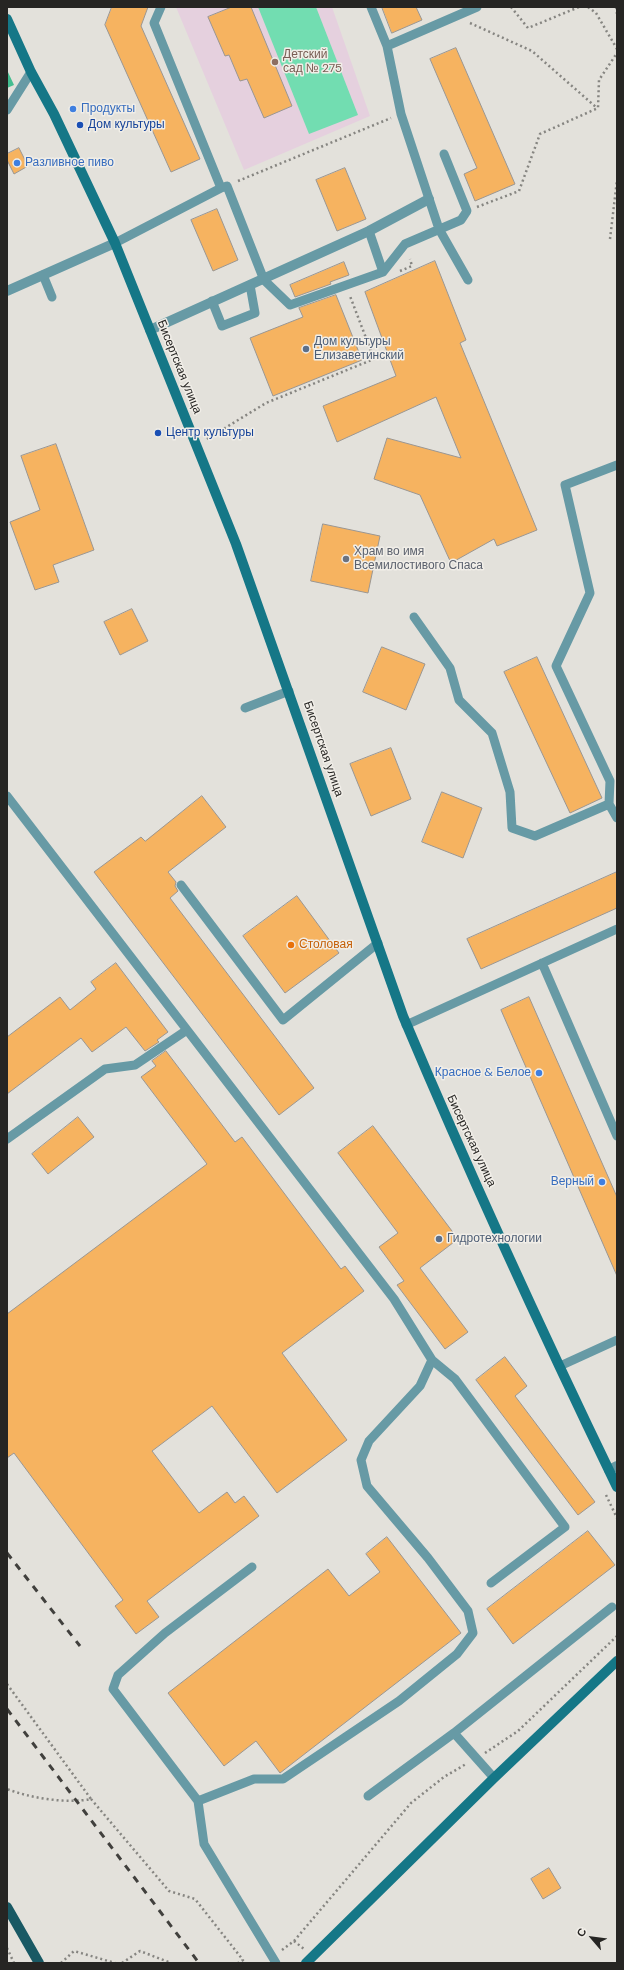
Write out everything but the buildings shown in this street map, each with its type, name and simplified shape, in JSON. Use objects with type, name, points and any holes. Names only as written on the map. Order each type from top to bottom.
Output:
[{"type":"main road","name":"Бисертская улица","points":[[7,19],[31,72],[54,114],[115,243],[236,544],[406,1025],[433,1090],[560,1366],[613,1468],[617,1487]]},
{"type":"main road","points":[[306,1963],[494,1778],[617,1661]]},
{"type":"main road","points":[[7,1907],[39,1963]]},
{"type":"street","points":[[150,330],[212,301],[264,280],[369,231],[429,199]]},
{"type":"street","points":[[7,291],[115,243]]},
{"type":"lane","points":[[161,7],[154,23],[264,280],[290,305],[383,272],[405,244],[461,220],[467,211],[444,154]]},
{"type":"lane","points":[[371,7],[387,46],[400,114],[439,229],[468,280]]},
{"type":"lane","points":[[387,46],[477,7]]},
{"type":"lane","points":[[7,110],[31,72]]},
{"type":"lane","points":[[115,243],[224,187]]},
{"type":"lane","points":[[369,231],[383,272]]},
{"type":"lane","points":[[43,275],[52,297]]},
{"type":"lane","points":[[212,301],[222,326],[255,313],[250,285]]},
{"type":"lane","points":[[617,465],[566,485],[590,592],[556,666],[614,780],[609,804],[617,818]]},
{"type":"lane","points":[[414,617],[450,668],[459,700],[492,733],[510,792],[512,828],[535,836],[609,804]]},
{"type":"lane","points":[[245,708],[289,691]]},
{"type":"lane","points":[[7,796],[394,1299],[432,1360],[455,1379],[565,1527],[491,1583]]},
{"type":"lane","points":[[181,885],[283,1020],[378,943]]},
{"type":"lane","points":[[406,1025],[617,929]]},
{"type":"lane","points":[[542,963],[617,1136]]},
{"type":"lane","points":[[7,1139],[105,1069],[135,1065],[187,1030]]},
{"type":"lane","points":[[560,1366],[617,1340]]},
{"type":"lane","points":[[198,1802],[254,1779],[283,1779],[399,1701],[457,1654],[473,1633],[468,1611],[428,1558],[367,1486],[361,1460],[369,1441],[420,1386],[432,1360]]},
{"type":"lane","points":[[252,1567],[165,1633],[118,1675],[113,1689],[198,1802],[204,1844],[274,1960]]},
{"type":"lane","points":[[368,1796],[454,1733],[612,1607]]},
{"type":"lane","points":[[454,1733],[494,1778]]},
{"type":"path","points":[[511,7],[528,28],[579,7]]},
{"type":"path","points":[[588,7],[596,13],[617,49]]},
{"type":"path","points":[[616,7],[617,14]]},
{"type":"path","points":[[455,16],[532,51],[598,108]]},
{"type":"path","points":[[598,108],[599,80],[617,53]]},
{"type":"path","points":[[467,211],[519,190],[540,134],[598,108]]},
{"type":"path","points":[[224,187],[400,114]]},
{"type":"path","points":[[610,239],[617,180]]},
{"type":"path","points":[[398,272],[412,266],[405,244]]},
{"type":"path","points":[[196,446],[266,403],[374,359],[349,293]]},
{"type":"path","points":[[274,1960],[294,1941],[411,1803],[444,1777],[477,1758],[518,1731],[617,1636]]},
{"type":"path","points":[[7,1684],[91,1799],[169,1890],[195,1899],[243,1960],[238,1963]]},
{"type":"path","points":[[7,1789],[21,1794],[77,1802],[91,1799]]},
{"type":"path","points":[[7,1948],[14,1963]]},
{"type":"path","points":[[61,1963],[74,1951],[115,1963]]},
{"type":"path","points":[[122,1963],[140,1951],[171,1963]]},
{"type":"shaded area","name":"Детский сад № 275","points":[[176,7],[332,7],[370,116],[244,170]]},
{"type":"green space","points":[[258,7],[316,7],[358,115],[309,134]]},
{"type":"green space","points":[[7,70],[14,85],[7,88]]},
{"type":"railway","points":[[7,1553],[80,1646]]},
{"type":"railway","points":[[7,1709],[199,1963]]},
{"type":"place","name":"Детский сад № 275","points":[[275,62]]},
{"type":"place","name":"Продукты","points":[[73,109]]},
{"type":"place","name":"Дом культуры","points":[[80,125]]},
{"type":"place","name":"Разливное пиво","points":[[17,163]]},
{"type":"place","name":"Дом культуры Елизаветинский","points":[[306,349]]},
{"type":"place","name":"Центр культуры","points":[[158,433]]},
{"type":"place","name":"Храм во имя Всемилостивого Спаса","points":[[346,559]]},
{"type":"place","name":"Столовая","points":[[291,945]]},
{"type":"place","name":"Красное & Белое","points":[[539,1073]]},
{"type":"place","name":"Верный","points":[[602,1182]]},
{"type":"place","name":"Гидротехнологии","points":[[439,1239]]}]
